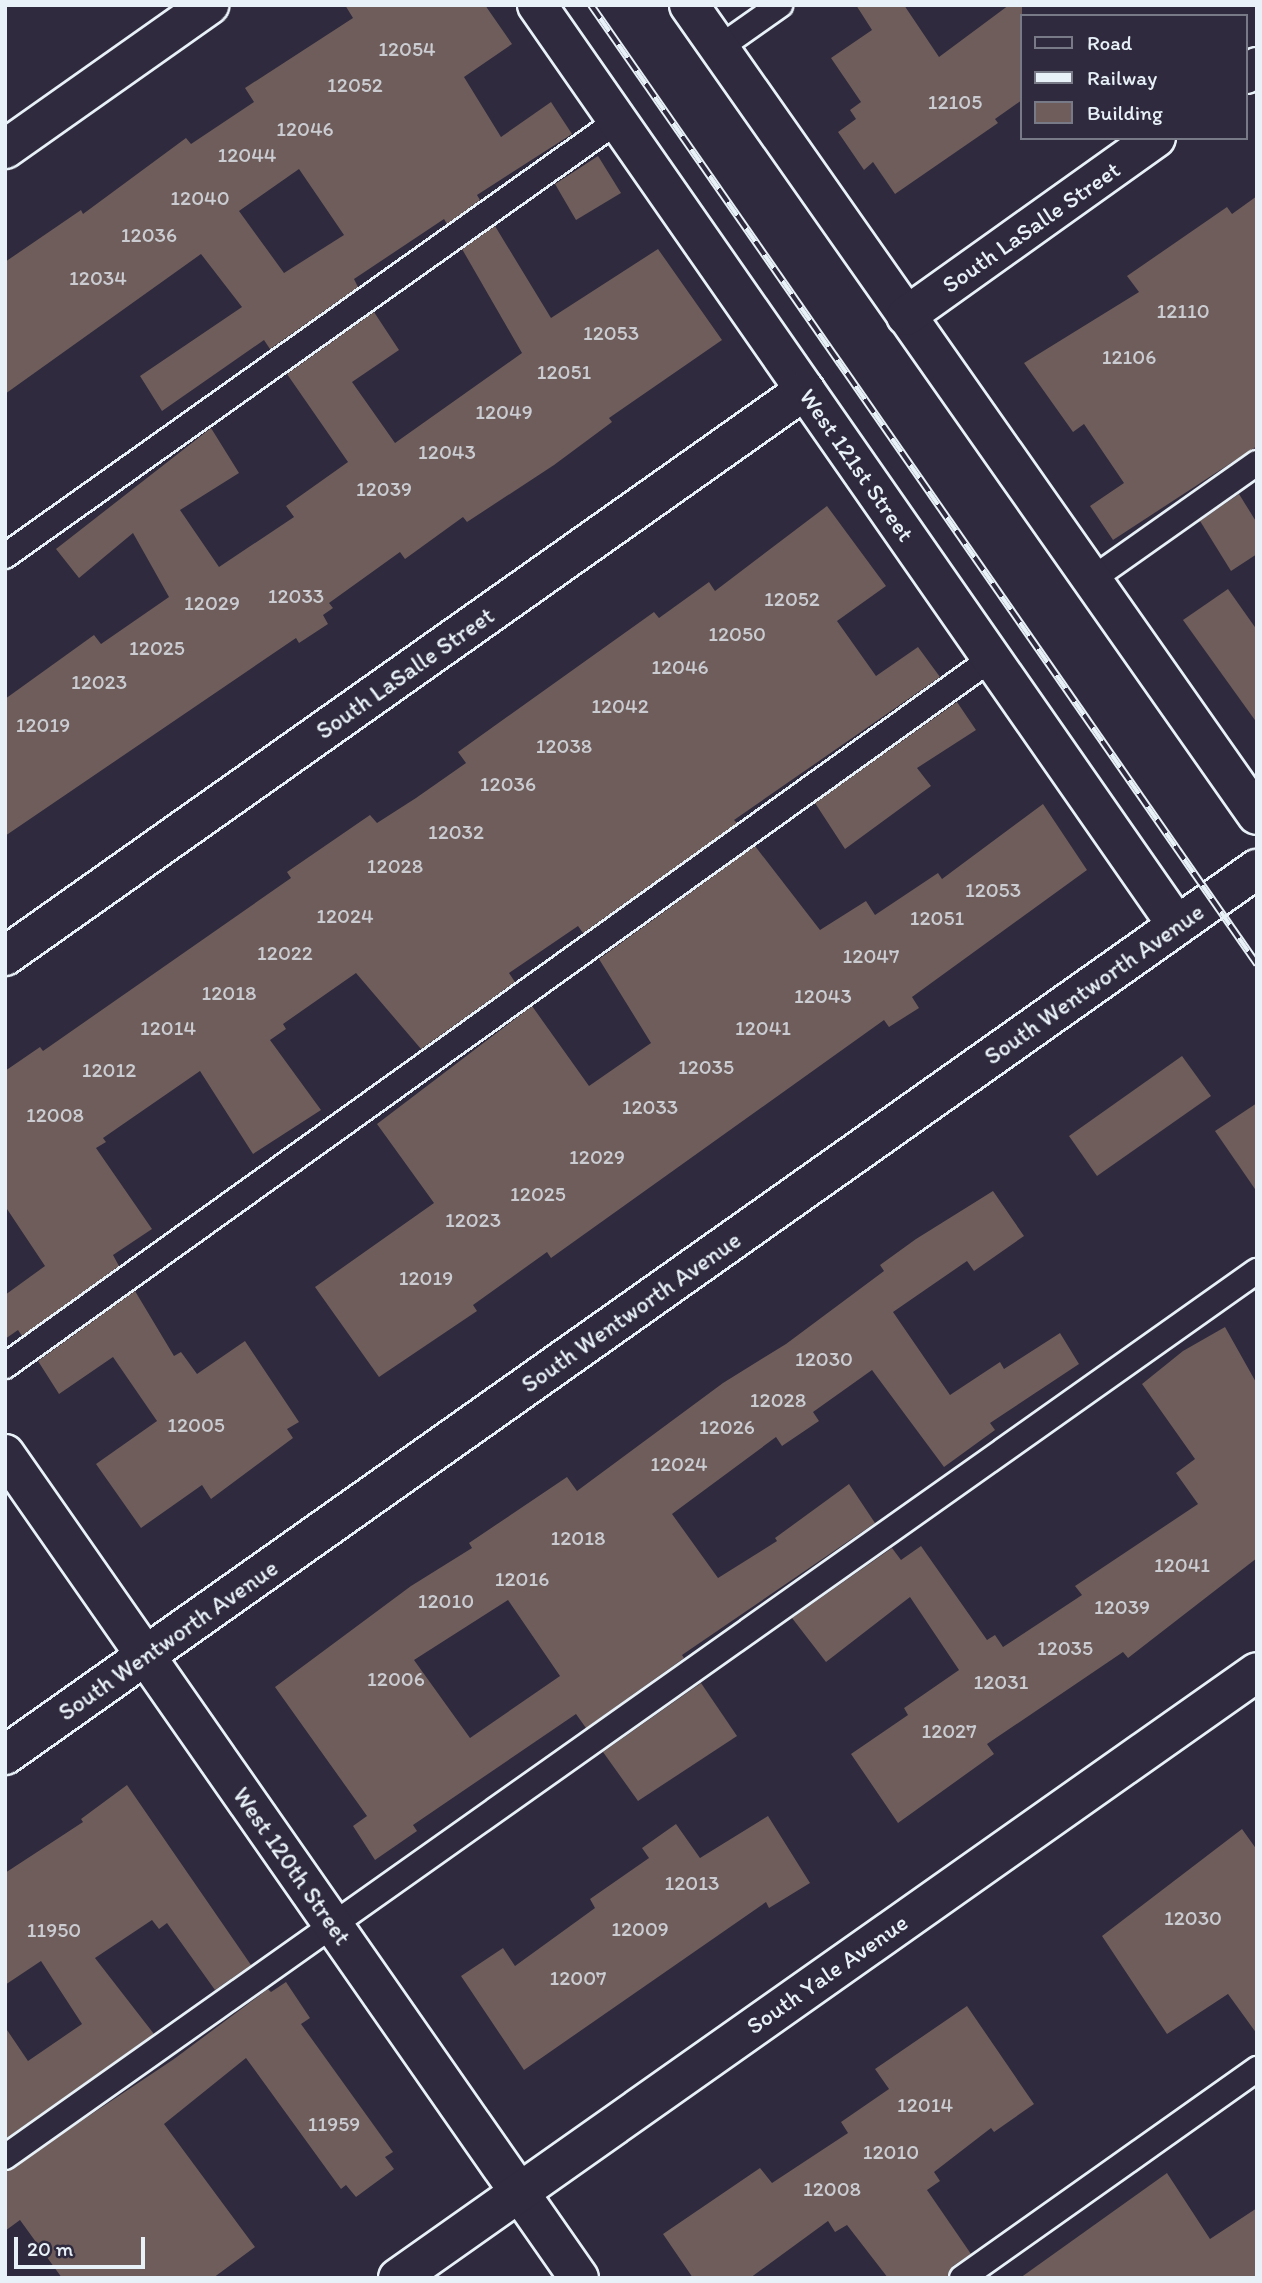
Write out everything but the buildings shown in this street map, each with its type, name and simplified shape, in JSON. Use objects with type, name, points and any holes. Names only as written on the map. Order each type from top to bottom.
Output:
[{"type":"street","points":[[5,149],[209,5]]},
{"type":"street","name":"West 121st Street","points":[[537,5],[1177,925]]},
{"type":"street","points":[[689,5],[1257,816]]},
{"type":"street","name":"South LaSalle Street","points":[[906,316],[1153,140]]},
{"type":"street","name":"South LaSalle Street","points":[[5,956],[805,390]]},
{"type":"street","name":"South Wentworth Avenue","points":[[5,1755],[1257,869]]},
{"type":"street","name":"West 120th Street","points":[[5,1454],[579,2278]]},
{"type":"street","name":"South Yale Avenue","points":[[398,2278],[1257,1672]]},
{"type":"lane","points":[[719,48],[780,5]]},
{"type":"lane","points":[[5,556],[617,121]]},
{"type":"lane","points":[[1091,580],[1257,463]]},
{"type":"lane","points":[[5,1366],[992,658]]},
{"type":"lane","points":[[5,2157],[335,1927],[1257,1271]]},
{"type":"lane","points":[[962,2278],[1257,2069]]},
{"type":"railway","points":[[591,5],[1257,964]]}]
